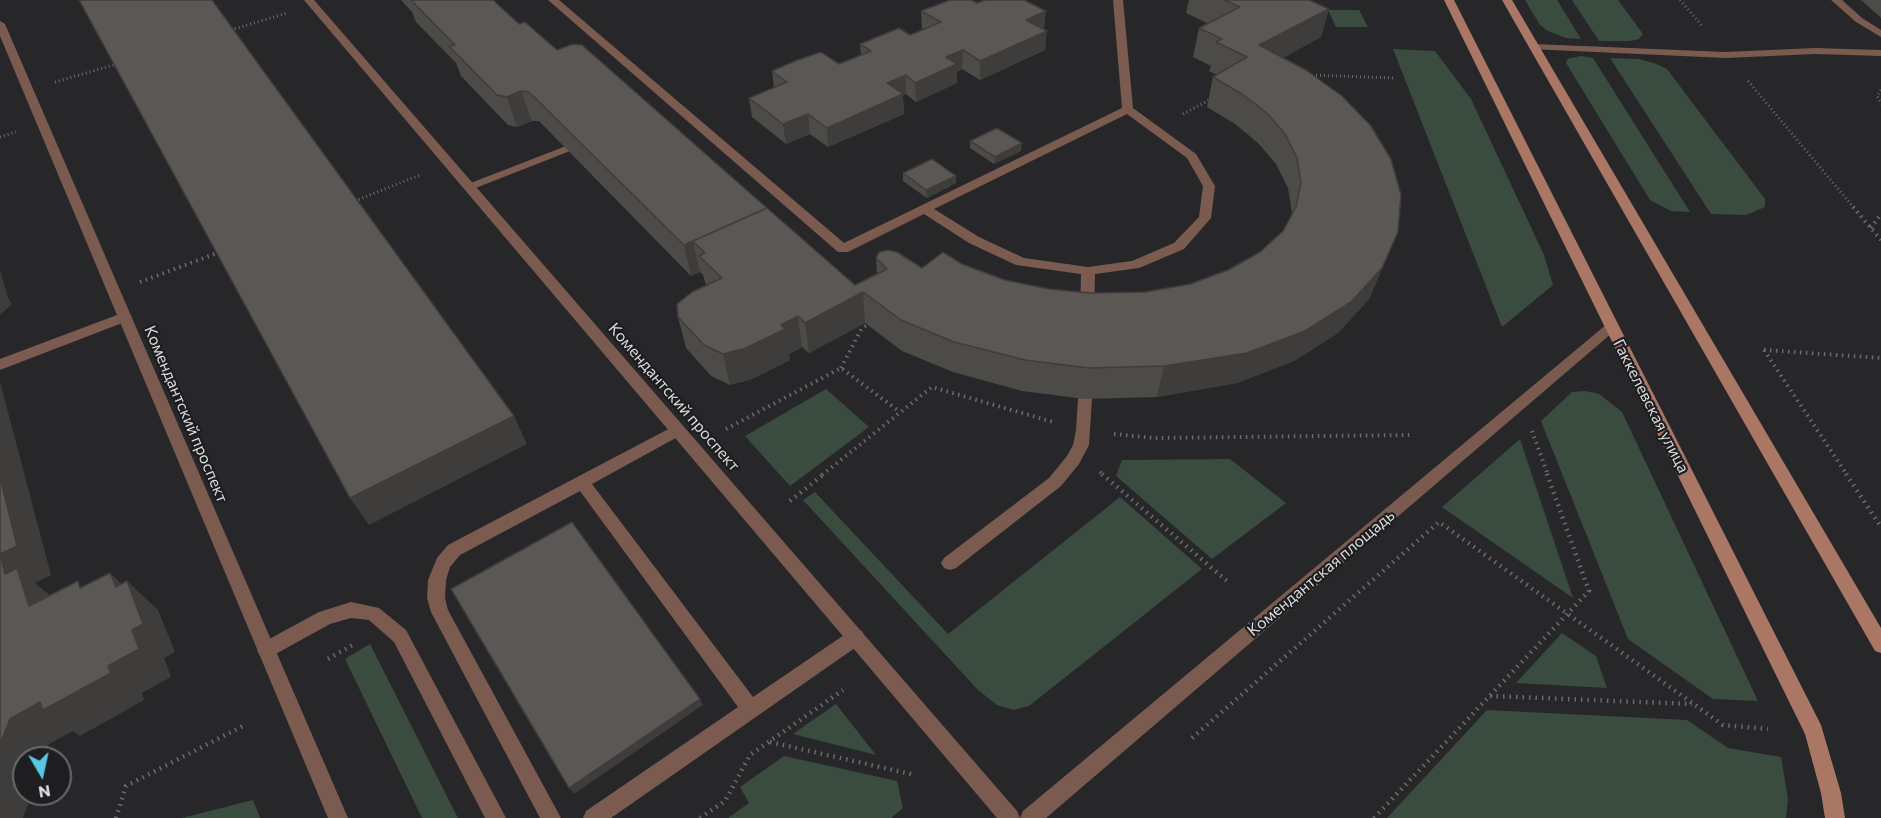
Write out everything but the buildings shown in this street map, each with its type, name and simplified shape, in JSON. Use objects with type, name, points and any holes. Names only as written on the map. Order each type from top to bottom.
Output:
[{"type":"main road","name":"Гаккелевская улица","points":[[1449,0],[1814,732],[1831,793],[1835,818]]},
{"type":"main road","points":[[1507,0],[1881,645]]},
{"type":"street","points":[[553,0],[672,109],[843,249],[1128,109]]},
{"type":"street","points":[[925,209],[974,240],[1021,262],[1088,271],[1134,265],[1179,246],[1205,218],[1209,186],[1192,156],[1128,109],[1118,0]]},
{"type":"street","points":[[1836,0],[1859,20],[1881,34]]},
{"type":"street","name":"Комендантский проспект","points":[[311,3],[1010,818]]},
{"type":"street","name":"Комендантский проспект","points":[[0,24],[338,818]]},
{"type":"street","points":[[1534,47],[1726,55],[1815,51],[1881,53]]},
{"type":"street","points":[[469,186],[566,149]]},
{"type":"street","points":[[1086,324],[1088,271]]},
{"type":"street","points":[[0,365],[125,317]]},
{"type":"street","name":"Комендантская площадь","points":[[1030,818],[1612,327]]},
{"type":"street","points":[[950,564],[1055,482],[1073,460],[1081,445],[1084,430],[1084,399]]},
{"type":"street","points":[[551,818],[440,612],[436,598],[437,580],[443,563],[454,550],[678,429]]},
{"type":"street","points":[[582,482],[751,709]]},
{"type":"street","points":[[266,650],[325,618],[351,610],[373,613],[399,636],[496,818]]},
{"type":"street","points":[[593,818],[856,637]]},
{"type":"path","points":[[1680,0],[1881,240]]},
{"type":"path","points":[[229,31],[311,3]]},
{"type":"path","points":[[28,90],[117,64]]},
{"type":"path","points":[[1304,75],[1394,78]]},
{"type":"path","points":[[1881,90],[1877,96],[1881,104]]},
{"type":"path","points":[[1156,129],[1216,96]]},
{"type":"path","points":[[353,202],[449,163]]},
{"type":"path","points":[[1871,228],[1881,214]]},
{"type":"path","points":[[114,292],[220,252]]},
{"type":"path","points":[[726,429],[841,368],[862,328],[867,325]]},
{"type":"path","points":[[1881,358],[1764,350],[1881,527]]},
{"type":"path","points":[[841,368],[900,412]]},
{"type":"path","points":[[1374,818],[1589,591],[1531,428]]},
{"type":"path","points":[[1073,460],[1103,474],[1227,580]]},
{"type":"path","points":[[1192,738],[1438,522],[1723,725],[1768,729]]},
{"type":"path","points":[[700,818],[725,801],[750,755],[843,690]]},
{"type":"path","points":[[1489,696],[1694,704]]},
{"type":"path","points":[[116,818],[126,786],[243,726]]},
{"type":"path","points":[[770,742],[911,774]]},
{"type":"green space","points":[[1525,0],[1557,0],[1581,39],[1566,38],[1548,31],[1540,25]]},
{"type":"green space","points":[[1572,0],[1618,0],[1643,34],[1639,39],[1631,41],[1599,41]]},
{"type":"green space","points":[[1328,10],[1359,10],[1368,27],[1336,27]]},
{"type":"green space","points":[[1393,49],[1435,51],[1471,99],[1544,255],[1553,285],[1502,327]]},
{"type":"green space","points":[[1581,56],[1593,58],[1690,212],[1671,211],[1650,200],[1566,63],[1567,59]]},
{"type":"green space","points":[[1610,58],[1638,59],[1667,69],[1765,199],[1765,207],[1746,215],[1711,214]]},
{"type":"green space","points":[[826,389],[869,427],[790,486],[745,436]]},
{"type":"green space","points":[[1586,391],[1599,394],[1622,412],[1758,701],[1713,699],[1628,639],[1541,421],[1572,392]]},
{"type":"green space","points":[[1520,439],[1573,598],[1442,507]]},
{"type":"green space","points":[[1230,459],[1286,503],[1212,559],[1116,476],[1122,460]]},
{"type":"green space","points":[[815,492],[948,634],[1120,497],[1202,569],[1029,706],[1013,710],[997,705],[978,690],[803,500]]},
{"type":"green space","points":[[1562,633],[1596,656],[1607,688],[1516,683]]},
{"type":"green space","points":[[370,644],[458,818],[422,818],[345,659]]},
{"type":"green space","points":[[836,704],[876,755],[793,734]]},
{"type":"green space","points":[[1487,710],[1687,720],[1728,748],[1781,757],[1788,799],[1786,818],[1387,818]]},
{"type":"green space","points":[[784,756],[897,781],[903,808],[891,818],[728,818],[749,803],[740,787]]},
{"type":"green space","points":[[253,800],[260,818],[182,818]]}]
